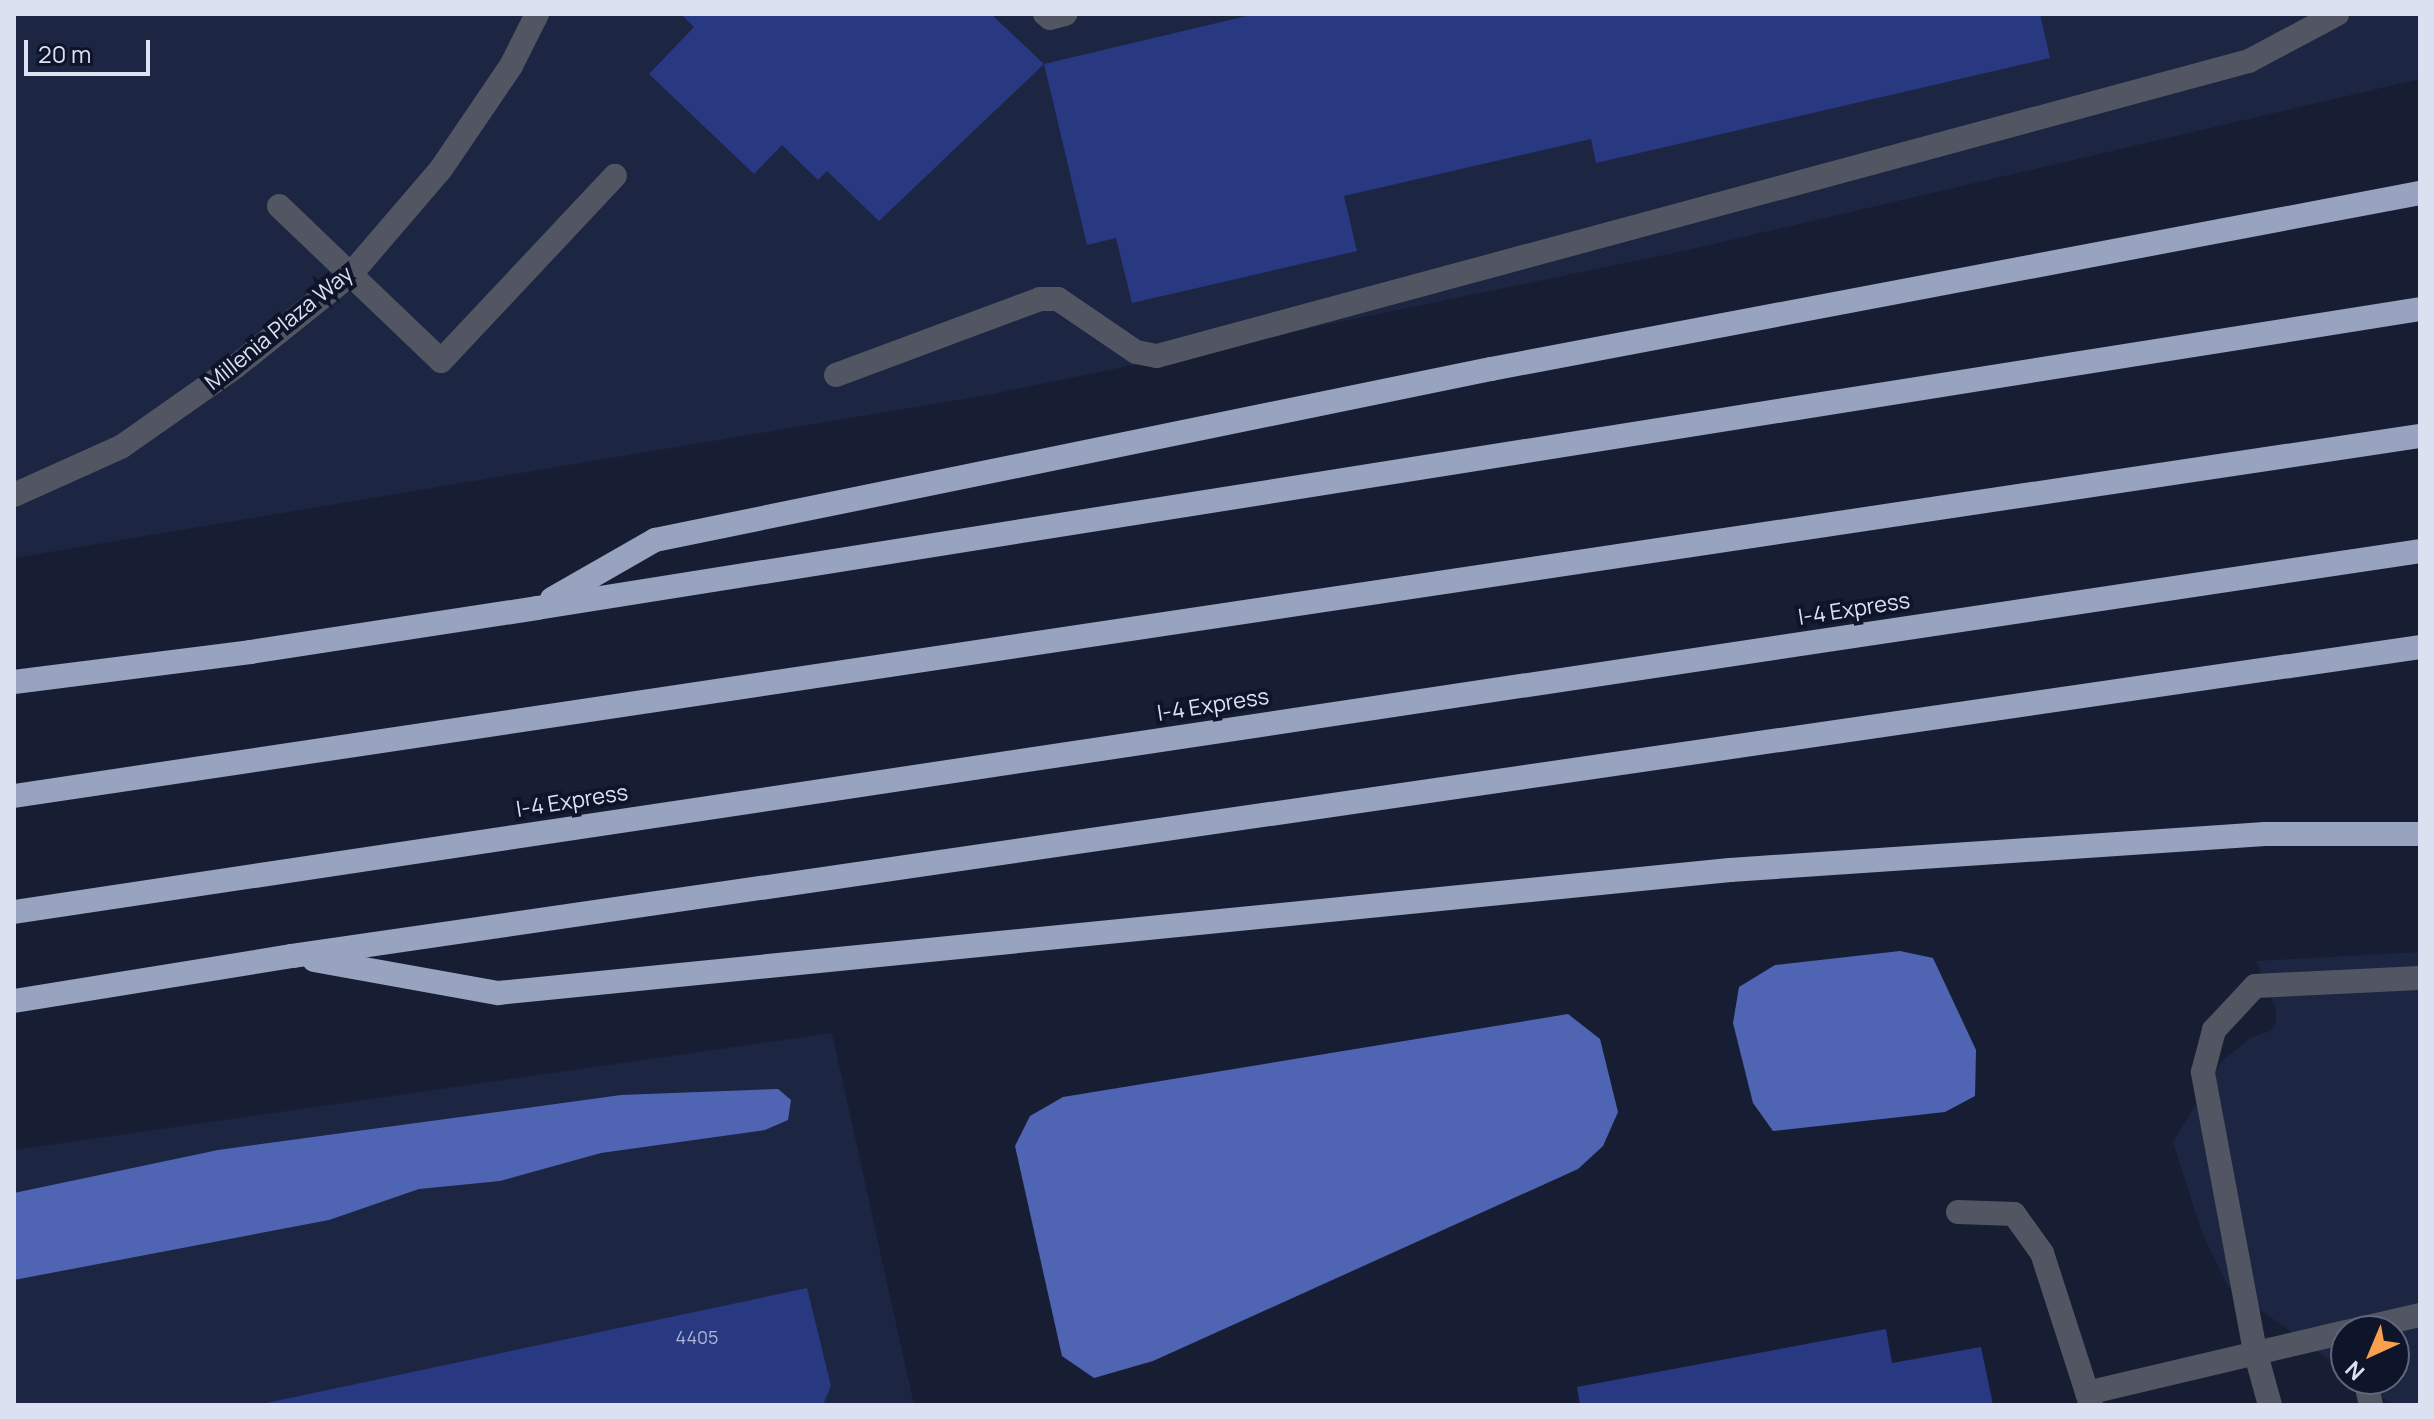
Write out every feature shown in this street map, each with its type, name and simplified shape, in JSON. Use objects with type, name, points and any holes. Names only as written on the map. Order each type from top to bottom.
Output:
[{"type":"highway","points":[[537,608],[655,540],[1491,369],[2420,193]]},
{"type":"highway","points":[[14,682],[250,652],[537,608],[2420,309]]},
{"type":"highway","points":[[14,796],[2420,436]]},
{"type":"highway","name":"I-4 Express","points":[[14,912],[2420,551]]},
{"type":"highway","points":[[14,1001],[292,956],[2420,647]]},
{"type":"highway","points":[[292,956],[498,993],[1730,870],[2265,834],[2420,834]]},
{"type":"street","name":"Millenia Plaza Way","points":[[14,495],[121,447],[235,367],[351,274],[441,169],[511,66],[537,14]]},
{"type":"street","points":[[1045,14],[1050,18],[1065,14]]},
{"type":"street","points":[[836,375],[1040,299],[1058,299],[1136,352],[1157,356],[2249,61],[2337,14]]},
{"type":"street","points":[[279,206],[441,361],[615,176]]},
{"type":"street","points":[[2270,1405],[2255,1351],[2203,1072],[2214,1030],[2255,986],[2420,978]]},
{"type":"street","points":[[1958,1212],[2014,1214],[2042,1253],[2089,1399],[2255,1351],[2330,1335]]},
{"type":"shaded area","points":[[14,14],[2420,14],[2420,79],[1688,250],[988,395],[14,558]]},
{"type":"shaded area","points":[[2420,952],[2420,1405],[2393,1405],[2378,1395],[2410,1395],[2410,1315],[2330,1315],[2330,1360],[2228,1286],[2202,1233],[2173,1142],[2223,1060],[2250,1038],[2270,1031],[2276,1023],[2276,1009],[2256,961]]},
{"type":"shaded area","points":[[832,1033],[914,1405],[14,1405],[14,1150]]},
{"type":"water","points":[[1900,951],[1933,958],[1976,1050],[1975,1096],[1945,1112],[1773,1131],[1753,1103],[1733,1023],[1739,987],[1775,965]]},
{"type":"water","points":[[1568,1014],[1600,1039],[1618,1112],[1603,1146],[1578,1169],[1153,1361],[1094,1378],[1062,1356],[1015,1146],[1030,1116],[1063,1097]]},
{"type":"water","points":[[778,1089],[791,1100],[788,1120],[765,1130],[601,1153],[500,1181],[419,1189],[329,1220],[14,1280],[14,1193],[218,1150],[621,1095]]},
{"type":"building","points":[[681,14],[991,14],[1044,64],[879,221],[827,171],[818,180],[782,145],[754,174],[649,74],[694,27]]},
{"type":"building","points":[[1255,14],[2040,14],[2050,58],[1596,163],[1591,139],[1344,196],[1357,251],[1132,303],[1116,238],[1087,245],[1044,64]]},
{"type":"building","points":[[807,1288],[831,1386],[823,1405],[257,1405]]},
{"type":"building","points":[[1886,1329],[1892,1363],[1981,1347],[1993,1405],[1580,1405],[1577,1387]]}]
